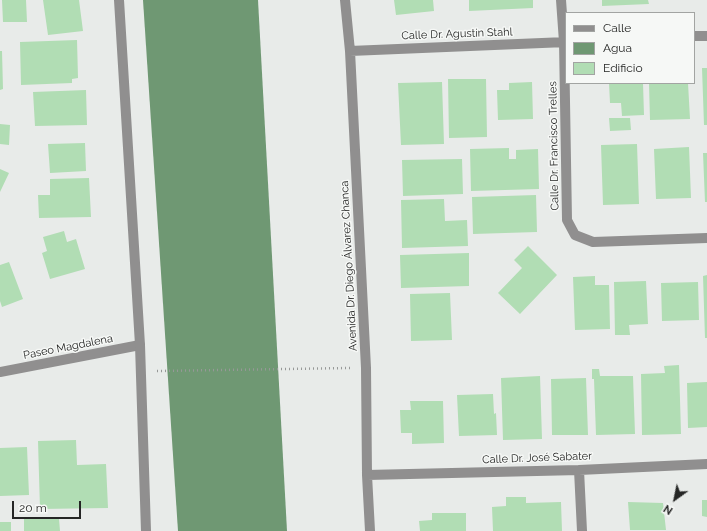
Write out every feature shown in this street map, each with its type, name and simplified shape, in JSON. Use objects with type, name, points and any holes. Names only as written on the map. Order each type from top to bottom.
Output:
[{"type":"street","points":[[119,0],[140,345],[146,531]]},
{"type":"street","name":"Avenida Dr. Diego Álvarez Chanca","points":[[345,0],[350,50],[366,368],[367,475],[370,531]]},
{"type":"street","name":"Calle Dr. Francisco Trelles","points":[[561,0],[565,42]]},
{"type":"street","points":[[695,36],[707,36]]},
{"type":"street","name":"Calle Dr. Agustin Stahl","points":[[350,50],[565,42]]},
{"type":"street","name":"Calle Dr. Francisco Trelles","points":[[565,84],[567,220],[575,235],[593,242],[707,238]]},
{"type":"street","name":"Paseo Magdalena","points":[[0,372],[140,345]]},
{"type":"street","name":"Calle Dr. José Sabater","points":[[367,475],[579,470],[707,464]]},
{"type":"street","points":[[579,470],[582,531]]},
{"type":"path","points":[[160,371],[366,368]]},
{"type":"water","points":[[143,0],[258,0],[287,531],[178,531]]},
{"type":"building","points":[[2,0],[26,0],[27,22],[3,22]]},
{"type":"building","points":[[43,0],[79,0],[83,31],[48,35]]},
{"type":"building","points":[[394,0],[433,0],[434,11],[396,15]]},
{"type":"building","points":[[469,0],[533,0],[533,8],[469,11]]},
{"type":"building","points":[[602,0],[648,0],[649,4],[602,6]]},
{"type":"building","points":[[77,40],[78,78],[72,79],[72,83],[21,85],[20,42]]},
{"type":"building","points":[[0,51],[2,51],[3,89],[0,90]]},
{"type":"building","points":[[702,68],[707,68],[707,125],[704,125]]},
{"type":"building","points":[[448,79],[486,79],[487,137],[449,138]]},
{"type":"building","points":[[442,82],[444,144],[401,145],[398,83]]},
{"type":"building","points":[[532,82],[533,119],[498,120],[497,90],[509,90],[509,83]]},
{"type":"building","points":[[609,84],[643,84],[644,115],[622,116],[621,103],[610,103]]},
{"type":"building","points":[[649,84],[688,84],[690,119],[650,120]]},
{"type":"building","points":[[86,90],[87,125],[35,126],[33,92]]},
{"type":"building","points":[[609,118],[630,118],[631,130],[610,131]]},
{"type":"building","points":[[0,124],[10,125],[9,145],[0,144]]},
{"type":"building","points":[[85,143],[86,171],[50,173],[48,144]]},
{"type":"building","points":[[637,144],[639,204],[603,205],[601,145]]},
{"type":"building","points":[[689,147],[691,198],[656,199],[654,149]]},
{"type":"building","points":[[509,148],[509,159],[516,159],[516,150],[538,149],[539,189],[471,191],[470,149]]},
{"type":"building","points":[[703,153],[707,153],[707,202],[705,202]]},
{"type":"building","points":[[462,159],[463,194],[403,196],[402,160]]},
{"type":"building","points":[[0,169],[9,173],[0,192]]},
{"type":"building","points":[[89,178],[91,217],[39,218],[38,195],[50,195],[50,179]]},
{"type":"building","points":[[536,195],[537,232],[473,234],[472,197]]},
{"type":"building","points":[[444,199],[445,221],[467,220],[468,246],[402,248],[401,200]]},
{"type":"building","points":[[64,231],[67,242],[76,239],[85,269],[50,279],[42,253],[47,251],[43,237]]},
{"type":"building","points":[[528,246],[557,275],[520,314],[498,293],[522,268],[514,260]]},
{"type":"building","points":[[469,253],[469,286],[401,288],[400,255]]},
{"type":"building","points":[[9,262],[23,299],[2,307],[0,301],[0,265]]},
{"type":"building","points":[[707,275],[707,338],[705,338],[703,276]]},
{"type":"building","points":[[595,276],[595,285],[609,285],[610,329],[575,330],[573,277]]},
{"type":"building","points":[[646,281],[648,324],[629,325],[630,335],[615,335],[614,282]]},
{"type":"building","points":[[698,282],[699,320],[662,321],[661,283]]},
{"type":"building","points":[[450,293],[452,340],[411,341],[410,294]]},
{"type":"building","points":[[679,365],[681,434],[642,435],[641,374],[665,373],[664,366]]},
{"type":"building","points":[[592,369],[599,369],[600,376],[633,376],[635,434],[596,435],[594,379],[592,379]]},
{"type":"building","points":[[540,376],[542,439],[503,440],[501,378]]},
{"type":"building","points":[[586,378],[588,435],[552,435],[551,379]]},
{"type":"building","points":[[707,382],[707,427],[688,428],[687,383]]},
{"type":"building","points":[[493,394],[497,435],[459,436],[457,395]]},
{"type":"building","points":[[410,401],[443,401],[444,443],[412,444],[412,433],[401,433],[400,410],[411,410]]},
{"type":"building","points":[[76,440],[77,465],[106,464],[108,508],[40,509],[38,441]]},
{"type":"building","points":[[27,447],[29,495],[0,496],[0,448]]},
{"type":"building","points":[[506,497],[526,497],[526,503],[561,502],[562,531],[493,531],[492,507],[506,506]]},
{"type":"building","points":[[702,500],[707,500],[707,517],[702,516]]},
{"type":"building","points":[[628,502],[663,503],[666,530],[630,530]]},
{"type":"building","points":[[432,513],[466,513],[466,531],[420,531],[419,521],[432,520]]},
{"type":"building","points":[[24,519],[59,519],[60,531],[24,531]]},
{"type":"building","points":[[0,522],[11,522],[11,531],[0,531]]}]
